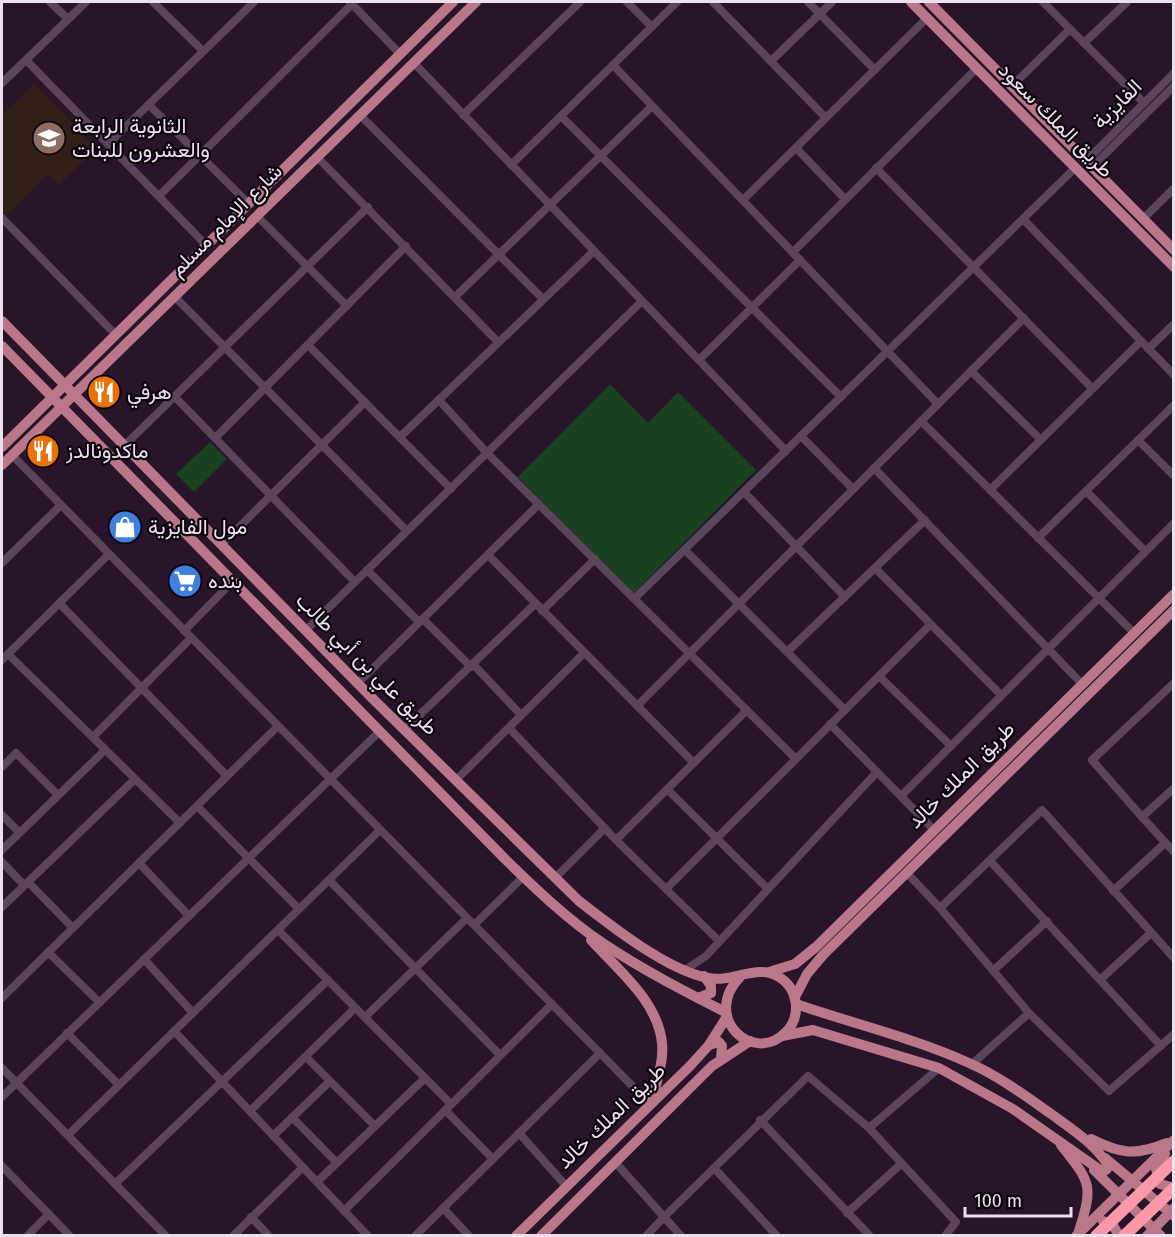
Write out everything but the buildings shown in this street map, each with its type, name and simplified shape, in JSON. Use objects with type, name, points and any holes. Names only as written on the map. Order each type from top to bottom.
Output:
[{"type":"highway","points":[[1096,1236],[1173,1161]]},
{"type":"highway","points":[[1124,1236],[1173,1188]]},
{"type":"main road","name":"شارع الإمام مسلم","points":[[2,447],[453,2]]},
{"type":"main road","name":"شارع الإمام مسلم","points":[[2,465],[476,2]]},
{"type":"main road","name":"طريق الملك سعود","points":[[910,2],[1173,267]]},
{"type":"main road","name":"طريق الملك سعود","points":[[930,2],[1173,250]]},
{"type":"main road","name":"طريق علي بن أبي طالب","points":[[2,321],[357,684],[555,878],[614,928],[685,970],[704,976],[740,977]]},
{"type":"main road","name":"طريق علي بن أبي طالب","points":[[2,346],[523,877],[570,918],[640,967],[726,1015]]},
{"type":"main road","name":"طريق الملك خالد","points":[[769,972],[795,964],[1173,594]]},
{"type":"main road","name":"طريق الملك خالد","points":[[796,1000],[807,974],[1173,609]]},
{"type":"main road","points":[[570,918],[635,988],[658,1027],[662,1044],[651,1105]]},
{"type":"main road","points":[[795,964],[798,975],[807,974]]},
{"type":"main road","points":[[782,1036],[793,1022],[796,1000],[789,986],[769,972],[749,973],[740,977],[728,993],[726,1015],[740,1036],[750,1041],[761,1043],[813,1030],[939,1068],[1051,1133],[1103,1172],[1108,1165],[1101,1154]]},
{"type":"main road","points":[[698,998],[711,993],[711,986],[704,976]]},
{"type":"main road","points":[[796,1000],[935,1048],[972,1064],[1026,1096],[1077,1133],[1172,1212],[1154,1233],[1084,1159]]},
{"type":"main road","name":"طريق الملك خالد","points":[[516,1236],[651,1105],[709,1045],[726,1015]]},
{"type":"main road","name":"طريق الملك خالد","points":[[546,1234],[721,1059],[750,1041]]},
{"type":"main road","points":[[709,1045],[719,1042],[722,1046],[721,1059]]},
{"type":"main road","points":[[1051,1133],[1086,1178],[1088,1202],[1077,1234]]},
{"type":"main road","points":[[1077,1133],[1118,1152],[1138,1153],[1173,1140]]},
{"type":"main road","points":[[1077,1234],[1173,1140]]},
{"type":"main road","points":[[1173,1140],[1156,1169],[1160,1184],[1173,1188]]},
{"type":"main road","points":[[1077,1234],[1101,1221],[1114,1227],[1119,1236]]},
{"type":"street","points":[[50,2],[68,19]]},
{"type":"street","points":[[2,83],[86,2]]},
{"type":"street","points":[[153,2],[203,51]]},
{"type":"street","points":[[463,115],[580,2]]},
{"type":"street","points":[[627,2],[651,27]]},
{"type":"street","points":[[511,165],[677,2]]},
{"type":"street","points":[[713,2],[826,118]]},
{"type":"street","points":[[808,2],[875,70]]},
{"type":"street","points":[[771,61],[832,2]]},
{"type":"street","points":[[1043,2],[1144,103]]},
{"type":"street","points":[[1084,44],[1127,2]]},
{"type":"street","points":[[108,144],[250,3]]},
{"type":"street","points":[[159,196],[351,3],[400,54]]},
{"type":"street","points":[[743,200],[927,18]]},
{"type":"street","points":[[1012,86],[1070,29]]},
{"type":"street","points":[[26,60],[206,245]]},
{"type":"street","points":[[414,63],[786,451]]},
{"type":"street","points":[[613,65],[938,404]]},
{"type":"street","points":[[793,252],[977,68]]},
{"type":"street","name":"الفايزية","points":[[1089,164],[1173,73]]},
{"type":"street","name":"الفايزية","points":[[1089,164],[1173,86]]},
{"type":"street","points":[[149,105],[249,204]]},
{"type":"street","points":[[455,297],[651,107]]},
{"type":"street","points":[[360,115],[543,299]]},
{"type":"street","points":[[561,116],[603,155],[841,397]]},
{"type":"street","points":[[796,148],[845,199]]},
{"type":"street","points":[[317,157],[498,342]]},
{"type":"street","points":[[876,168],[1092,388]]},
{"type":"street","points":[[635,598],[1075,168]]},
{"type":"street","points":[[1143,219],[1173,188]]},
{"type":"street","points":[[124,446],[368,207]]},
{"type":"street","points":[[257,216],[347,306]]},
{"type":"street","points":[[2,218],[116,335]]},
{"type":"street","points":[[1023,219],[1173,375]]},
{"type":"street","points":[[2,234],[10,226]]},
{"type":"street","points":[[215,438],[406,246]]},
{"type":"street","points":[[400,437],[594,250]]},
{"type":"street","points":[[699,360],[800,260]]},
{"type":"street","points":[[175,297],[407,531]]},
{"type":"street","points":[[305,631],[642,301]]},
{"type":"street","points":[[637,706],[1023,318]]},
{"type":"street","points":[[1149,349],[1173,324]]},
{"type":"street","points":[[990,490],[1141,341]]},
{"type":"street","points":[[309,345],[451,489]]},
{"type":"street","points":[[971,371],[1040,440]]},
{"type":"street","points":[[175,397],[355,582]]},
{"type":"street","points":[[439,399],[487,453],[795,758]]},
{"type":"street","points":[[221,545],[365,402]]},
{"type":"street","points":[[1038,538],[1173,405]]},
{"type":"street","points":[[921,421],[1134,633]]},
{"type":"street","points":[[801,436],[853,489]]},
{"type":"street","points":[[1138,440],[1173,476]]},
{"type":"street","points":[[12,455],[651,1105]]},
{"type":"street","points":[[874,468],[1082,684]]},
{"type":"street","points":[[1086,491],[1145,551]]},
{"type":"street","points":[[744,492],[845,597]]},
{"type":"street","points":[[357,684],[539,504]]},
{"type":"street","points":[[2,563],[61,505]]},
{"type":"street","points":[[787,652],[925,520]]},
{"type":"street","points":[[901,796],[1173,523]]},
{"type":"street","points":[[684,550],[845,710]]},
{"type":"street","points":[[109,554],[3,657],[93,737],[180,823]]},
{"type":"street","points":[[488,555],[694,763]]},
{"type":"street","points":[[542,612],[595,559]]},
{"type":"street","points":[[875,568],[1001,695]]},
{"type":"street","points":[[367,570],[472,666],[521,715]]},
{"type":"street","points":[[184,631],[232,582]]},
{"type":"street","points":[[59,603],[227,776]]},
{"type":"street","points":[[404,730],[535,604]]},
{"type":"street","points":[[666,889],[930,625]]},
{"type":"street","points":[[93,737],[191,639]]},
{"type":"street","points":[[456,780],[584,653]]},
{"type":"street","points":[[879,676],[951,746]]},
{"type":"street","points":[[1173,683],[1092,760],[1173,852]]},
{"type":"street","points":[[616,840],[747,710]]},
{"type":"street","points":[[830,724],[934,830]]},
{"type":"street","points":[[2,998],[278,726]]},
{"type":"street","points":[[509,728],[616,840],[719,941]]},
{"type":"street","points":[[2,1097],[379,732]]},
{"type":"street","points":[[2,850],[105,750]]},
{"type":"street","points":[[2,767],[16,753],[58,795]]},
{"type":"street","points":[[685,970],[706,956],[877,772]]},
{"type":"street","points":[[2,907],[135,778]]},
{"type":"street","points":[[1142,817],[1173,788]]},
{"type":"street","points":[[667,789],[767,888]]},
{"type":"street","points":[[197,806],[299,909]]},
{"type":"street","points":[[940,908],[991,862],[1042,810],[1173,958]]},
{"type":"street","points":[[2,815],[19,832]]},
{"type":"street","points":[[555,878],[605,828]]},
{"type":"street","points":[[68,1135],[380,830]]},
{"type":"street","points":[[1113,891],[1165,843]]},
{"type":"street","points":[[2,862],[22,883],[30,884],[73,928]]},
{"type":"street","points":[[991,862],[1161,1046]]},
{"type":"street","points":[[139,863],[189,916]]},
{"type":"street","points":[[907,873],[940,908],[1029,1013],[1109,1091],[1173,1034]]},
{"type":"street","points":[[365,1017],[415,969],[523,877]]},
{"type":"street","points":[[329,880],[500,1055]]},
{"type":"street","points":[[994,970],[1047,921]]},
{"type":"street","points":[[278,930],[425,1078],[493,1159]]},
{"type":"street","points":[[1101,979],[1151,933]]},
{"type":"street","points":[[48,952],[99,1002]]},
{"type":"street","points":[[144,959],[193,1013]]},
{"type":"street","points":[[115,1184],[328,980]]},
{"type":"street","points":[[344,1210],[552,1004]]},
{"type":"street","points":[[250,1111],[355,1008]]},
{"type":"street","points":[[972,1064],[1029,1013]]},
{"type":"street","points":[[174,1031],[368,1236]]},
{"type":"street","points":[[67,1034],[119,1085]]},
{"type":"street","points":[[415,1236],[600,1053]]},
{"type":"street","points":[[306,1057],[375,1126]]},
{"type":"street","points":[[2,1068],[115,1184],[160,1234]]},
{"type":"street","points":[[869,1128],[939,1068]]},
{"type":"street","points":[[646,1236],[760,1120],[808,1076],[869,1128],[956,1222],[945,1236]]},
{"type":"street","points":[[317,1182],[425,1078]]},
{"type":"street","points":[[273,1136],[330,1081]]},
{"type":"street","points":[[292,1117],[337,1163]]},
{"type":"street","points":[[760,1120],[870,1236]]},
{"type":"street","points":[[519,1133],[567,1187]]},
{"type":"street","points":[[616,1163],[681,1236]]},
{"type":"street","points":[[847,1213],[901,1164]]},
{"type":"street","points":[[2,1166],[70,1236]]},
{"type":"street","points":[[233,1236],[303,1167]]},
{"type":"street","points":[[714,1168],[777,1236]]},
{"type":"street","points":[[443,1208],[469,1236]]},
{"type":"street","points":[[27,1236],[49,1214]]},
{"type":"street","points":[[251,1217],[269,1236]]},
{"type":"shaded area","name":"الثانوية الرابعة والعشرون للبنات","points":[[34,83],[96,148],[59,185],[48,174],[7,216],[2,211],[2,115]]},
{"type":"green space","points":[[610,384],[648,423],[678,392],[756,470],[634,593],[518,477]]},
{"type":"green space","points":[[210,442],[227,459],[194,492],[176,474]]},
{"type":"place","name":"الثانوية الرابعة والعشرون للبنات","points":[[49,138]]},
{"type":"place","name":"هرفي","points":[[104,392]]},
{"type":"place","name":"ماكدونالدز","points":[[43,451]]},
{"type":"place","name":"مول الفايزية","points":[[125,527]]},
{"type":"place","name":"بنده","points":[[185,581]]}]
